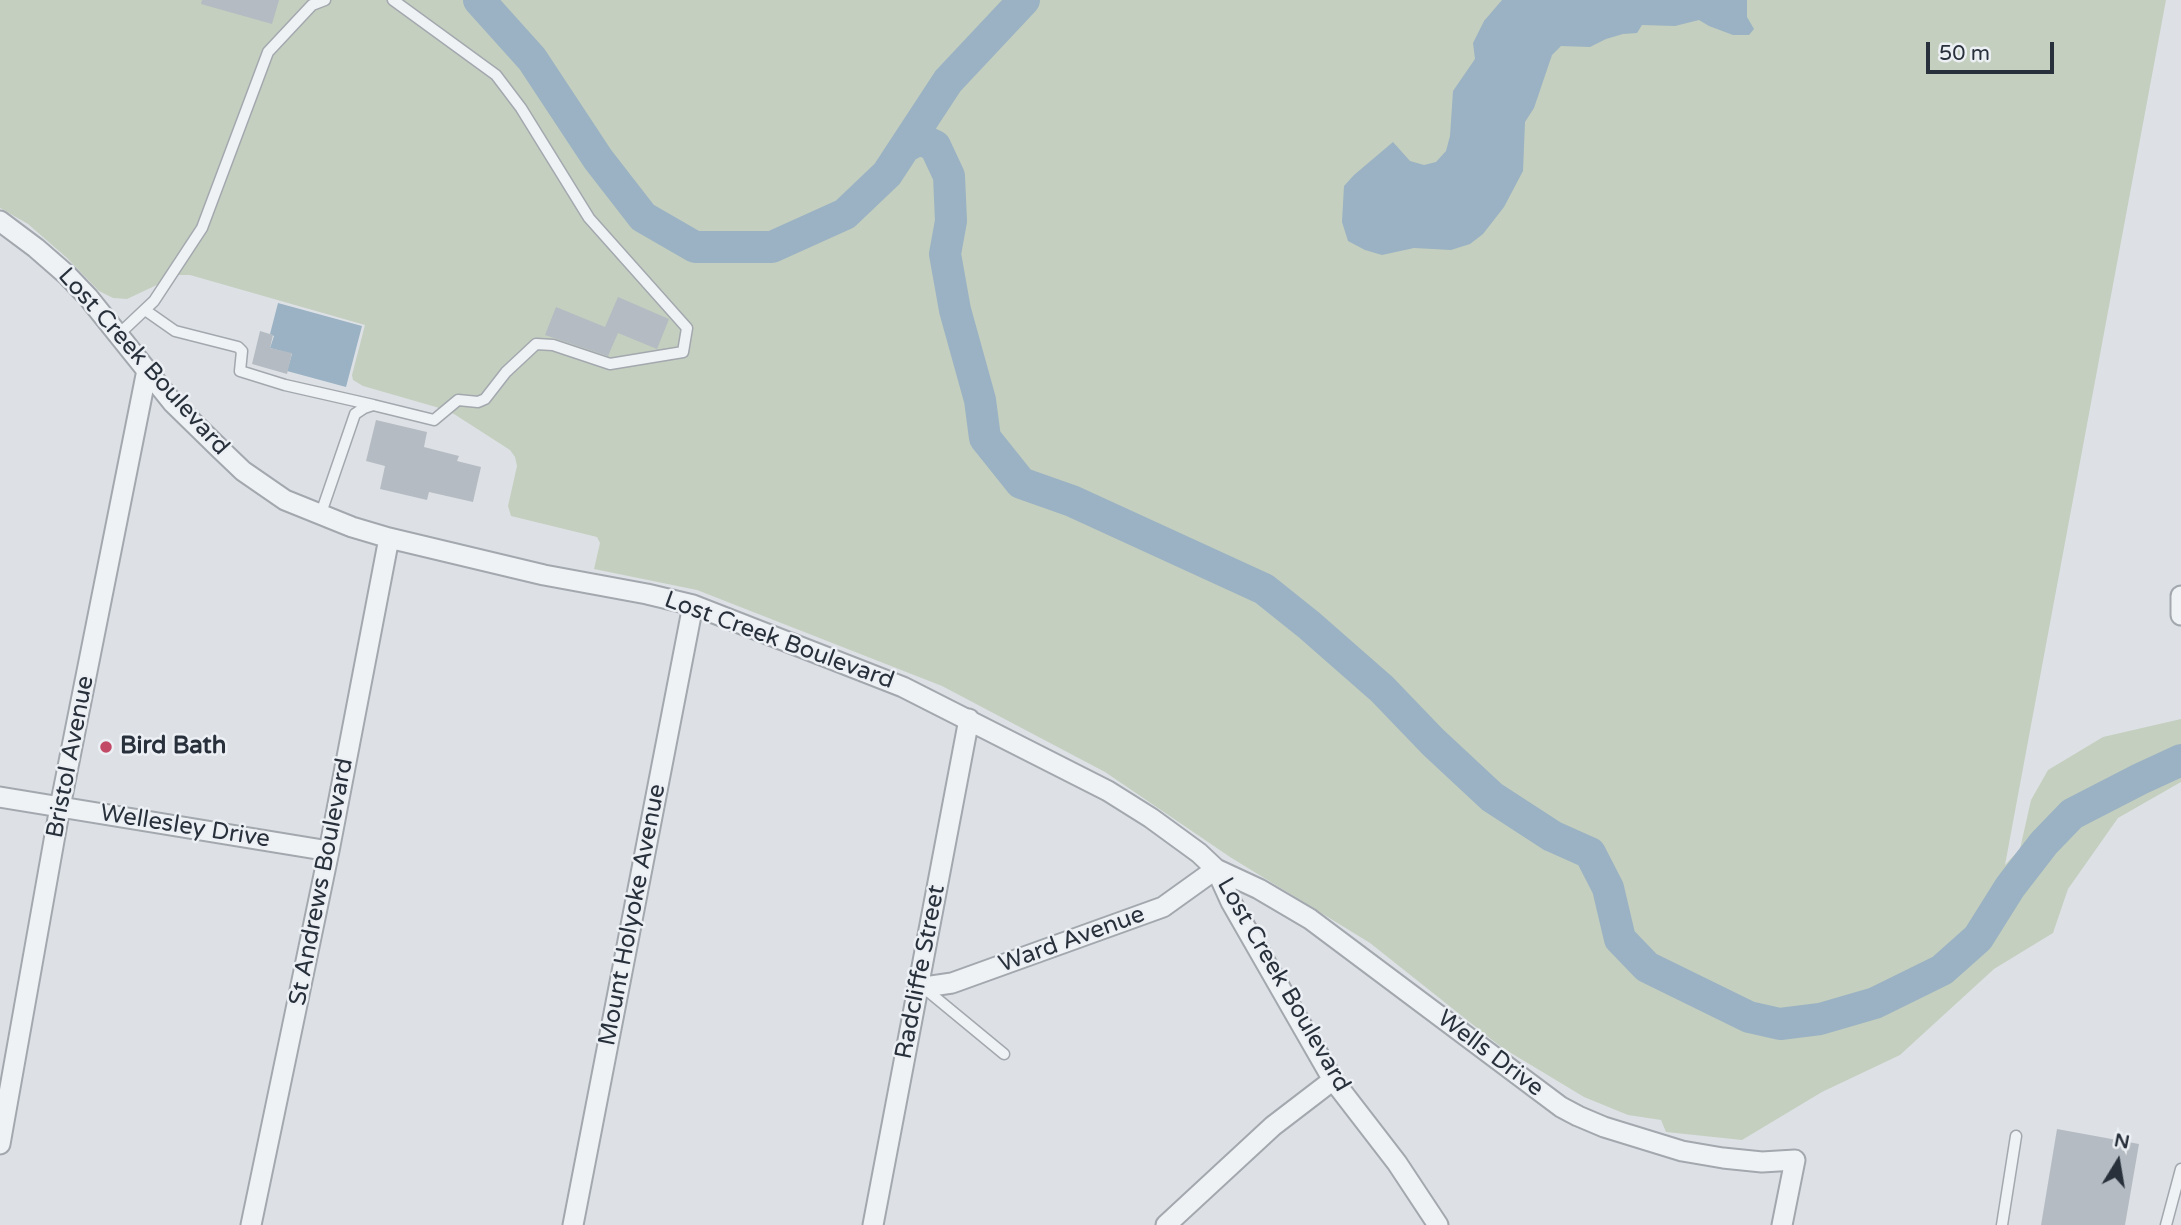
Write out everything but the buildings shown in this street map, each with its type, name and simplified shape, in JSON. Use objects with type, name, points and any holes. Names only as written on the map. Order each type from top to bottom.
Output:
[{"type":"street","name":"Lost Creek Boulevard","points":[[0,221],[36,247],[67,275],[173,403],[243,471],[285,500],[320,516],[389,538],[544,575],[693,605],[903,687],[1108,791],[1140,811],[1216,869],[1231,902],[1334,1080],[1397,1163],[1438,1225]]},
{"type":"street","name":"Bristol Avenue","points":[[0,1143],[61,807],[147,370]]},
{"type":"street","name":"St Andrews Boulevard","points":[[251,1225],[329,851],[389,538]]},
{"type":"street","points":[[2181,596],[2181,615]]},
{"type":"street","name":"Mount Holyoke Avenue","points":[[573,1225],[693,605]]},
{"type":"street","name":"Radcliffe Street","points":[[873,1225],[921,988],[969,719]]},
{"type":"street","name":"Wellesley Drive","points":[[0,797],[329,851]]},
{"type":"street","name":"Ward Avenue","points":[[921,988],[965,978],[1163,906],[1216,869]]},
{"type":"street","name":"Wells Drive","points":[[1216,869],[1259,889],[1310,919],[1561,1107],[1578,1116],[1604,1127],[1682,1151],[1762,1162],[1795,1160],[1782,1225]]},
{"type":"street","points":[[1166,1225],[1263,1135],[1334,1080]]},
{"type":"lane","points":[[118,335],[154,301],[202,228],[268,52],[312,5],[325,0]]},
{"type":"lane","points":[[145,310],[175,331],[238,347],[242,351],[240,371],[285,385],[434,420],[458,400],[478,402],[485,399],[506,372],[536,344],[554,345],[610,364],[684,352],[687,328],[589,218],[521,108],[496,75],[393,0]]},
{"type":"lane","points":[[320,516],[355,414],[373,405]]},
{"type":"lane","points":[[921,988],[1003,1054]]},
{"type":"lane","points":[[2002,1225],[2016,1136]]},
{"type":"lane","points":[[2166,1225],[2181,1170]]},
{"type":"green space","points":[[0,0],[2166,0],[2005,865],[2020,849],[2031,800],[2048,770],[2103,737],[2181,719],[2181,782],[2118,818],[2068,889],[2053,933],[1994,969],[1900,1055],[1822,1092],[1742,1140],[1666,1132],[1661,1120],[1628,1115],[1584,1097],[1501,1047],[1370,943],[1230,857],[1105,772],[942,686],[697,590],[594,569],[600,543],[597,537],[511,516],[508,506],[517,466],[510,450],[454,414],[363,386],[353,380],[365,325],[190,275],[178,275],[127,299],[113,298],[99,291],[28,224],[0,208]]},
{"type":"water","points":[[1502,0],[1747,0],[1747,17],[1754,29],[1749,35],[1733,35],[1699,20],[1675,26],[1642,25],[1637,33],[1606,39],[1590,47],[1561,46],[1552,55],[1534,108],[1525,122],[1523,171],[1504,207],[1483,234],[1470,244],[1451,250],[1414,248],[1382,255],[1348,241],[1342,222],[1344,186],[1354,175],[1393,142],[1410,161],[1424,165],[1436,162],[1446,151],[1450,136],[1453,91],[1475,59],[1473,43],[1484,21]]},
{"type":"water","points":[[278,303],[362,326],[346,387],[287,371],[292,354],[270,348],[274,336],[270,334]]},
{"type":"waterway","points":[[479,0],[532,59],[598,159],[643,217],[695,247],[772,247],[845,214],[887,174],[948,81],[1024,0]]},
{"type":"waterway","points":[[905,147],[920,139],[935,146],[949,176],[951,221],[945,254],[955,310],[980,400],[985,438],[1021,483],[1072,501],[1264,589],[1382,689],[1492,797],[1552,836],[1590,853],[1608,888],[1620,939],[1647,967],[1749,1017],[1780,1024],[1820,1019],[1875,1003],[1942,970],[1978,938],[2010,887],[2044,843],[2072,814],[2181,760]]},
{"type":"place","name":"Bird Bath","points":[[106,747]]}]
